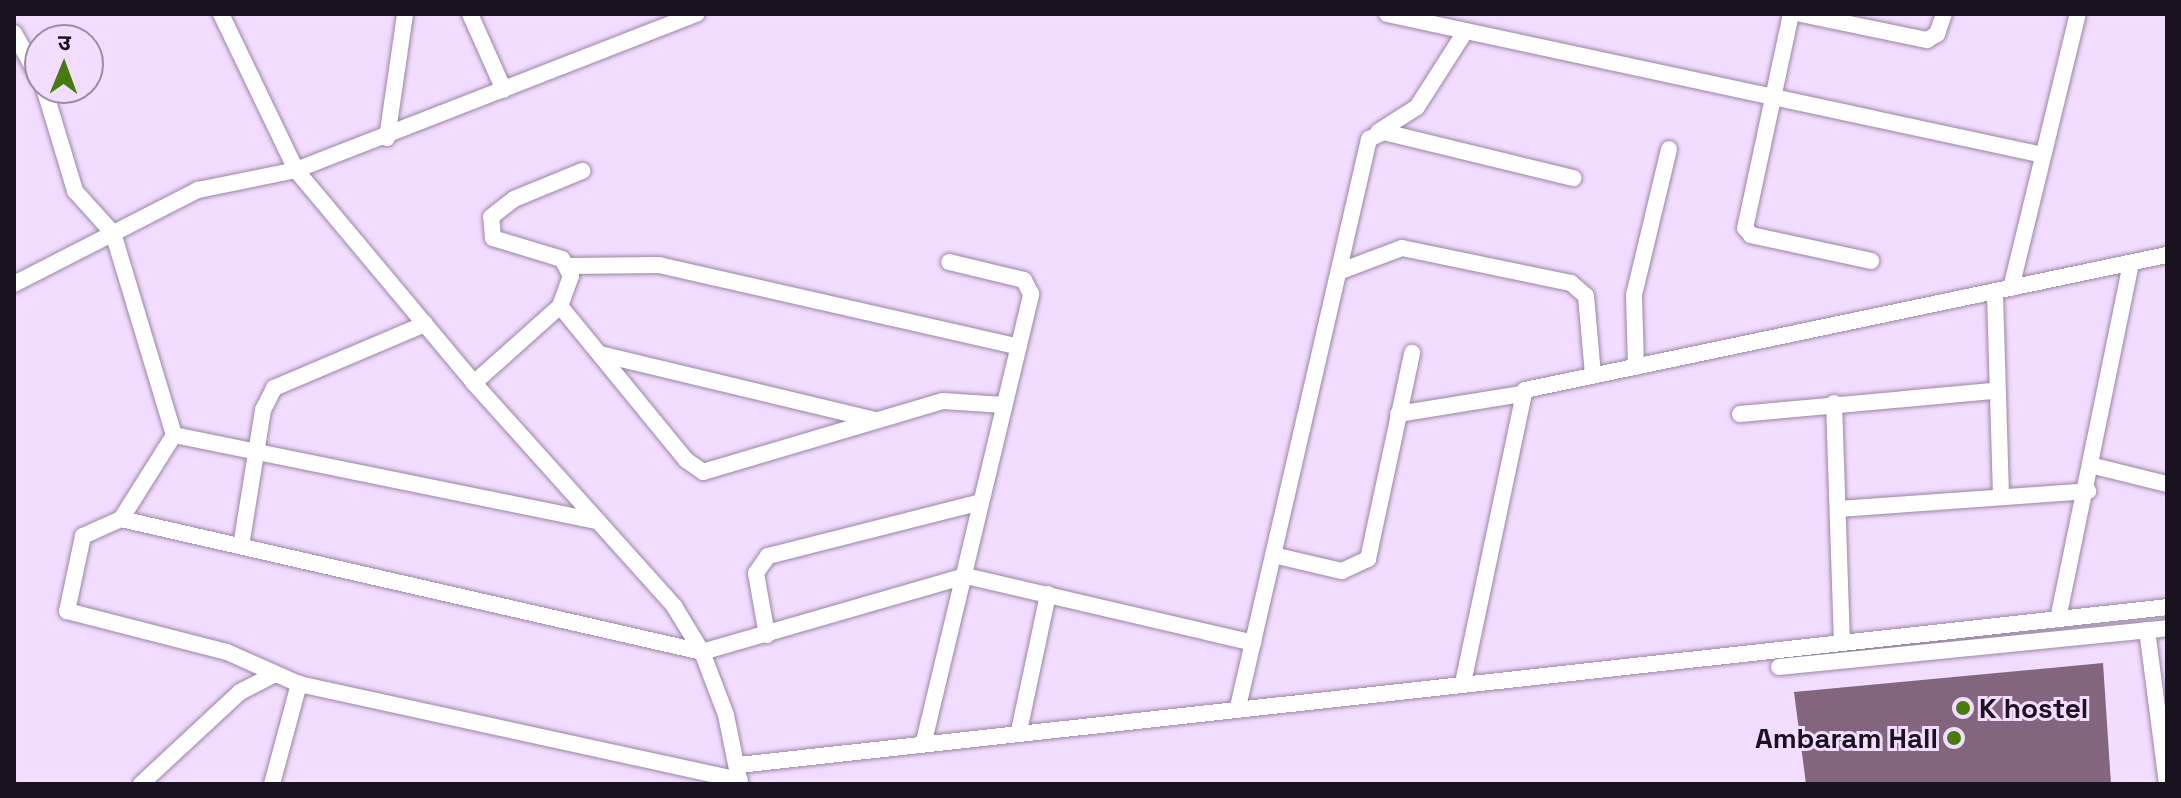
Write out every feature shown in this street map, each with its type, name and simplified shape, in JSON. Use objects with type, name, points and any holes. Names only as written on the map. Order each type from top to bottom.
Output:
[{"type":"street","points":[[221,14],[296,170],[474,383],[674,606],[702,652],[740,776]]},
{"type":"street","points":[[387,138],[405,14]]},
{"type":"street","points":[[470,14],[504,90]]},
{"type":"street","points":[[14,284],[198,190],[296,170],[387,138],[697,14]]},
{"type":"street","points":[[1387,14],[2043,155]]},
{"type":"street","points":[[1791,14],[1747,231],[1871,261]]},
{"type":"street","points":[[1809,15],[1927,40],[1937,34],[1944,14]]},
{"type":"street","points":[[2001,493],[1995,391],[2003,291],[2043,155],[2078,14]]},
{"type":"street","points":[[1238,707],[1341,271],[1366,146],[1378,132],[1417,107],[1465,32]]},
{"type":"street","points":[[14,33],[24,51]]},
{"type":"street","points":[[49,104],[75,191],[113,233],[174,435],[121,519],[83,536],[67,611],[227,652],[299,684],[740,776],[924,741],[2167,607]]},
{"type":"street","points":[[1378,132],[1573,178]]},
{"type":"street","points":[[1636,367],[1634,295],[1669,149]]},
{"type":"street","points":[[582,171],[505,204],[490,224],[498,241],[569,266],[659,265],[1019,347]]},
{"type":"street","points":[[1341,271],[1402,248],[1571,283],[1586,296],[1593,375]]},
{"type":"street","points":[[1398,414],[1521,394],[1593,375],[2167,255]]},
{"type":"street","points":[[924,741],[966,576],[978,503],[1031,294],[1027,283],[949,262]]},
{"type":"street","points":[[2058,619],[2094,466],[2131,263]]},
{"type":"street","points":[[474,383],[560,306],[570,286],[569,266]]},
{"type":"street","points":[[560,306],[686,460],[703,472],[951,400],[1004,405]]},
{"type":"street","points":[[241,546],[263,410],[274,388],[425,324]]},
{"type":"street","points":[[1273,555],[1325,570],[1363,566],[1412,353]]},
{"type":"street","points":[[600,354],[877,420]]},
{"type":"street","points":[[1740,414],[1834,403],[1995,391]]},
{"type":"street","points":[[1463,683],[1521,394]]},
{"type":"street","points":[[1834,403],[1842,642]]},
{"type":"street","points":[[174,435],[598,521]]},
{"type":"street","points":[[2094,466],[2167,484]]},
{"type":"street","points":[[1839,509],[2001,493],[2088,491]]},
{"type":"street","points":[[767,635],[756,573],[768,556],[978,503]]},
{"type":"street","points":[[121,519],[702,652],[966,576],[1253,643]]},
{"type":"street","points":[[1019,731],[1048,594]]},
{"type":"street","points":[[1779,667],[2167,628]]},
{"type":"street","points":[[2147,630],[2167,784]]},
{"type":"street","points":[[141,784],[240,692],[273,675]]},
{"type":"street","points":[[272,784],[299,684]]},
{"type":"building","name":"Ambaram Hall","points":[[2103,663],[2111,784],[1806,784],[1794,692]]},
{"type":"place","name":"K hostel","points":[[1963,708]]},
{"type":"place","name":"Ambaram Hall","points":[[1954,738]]}]
